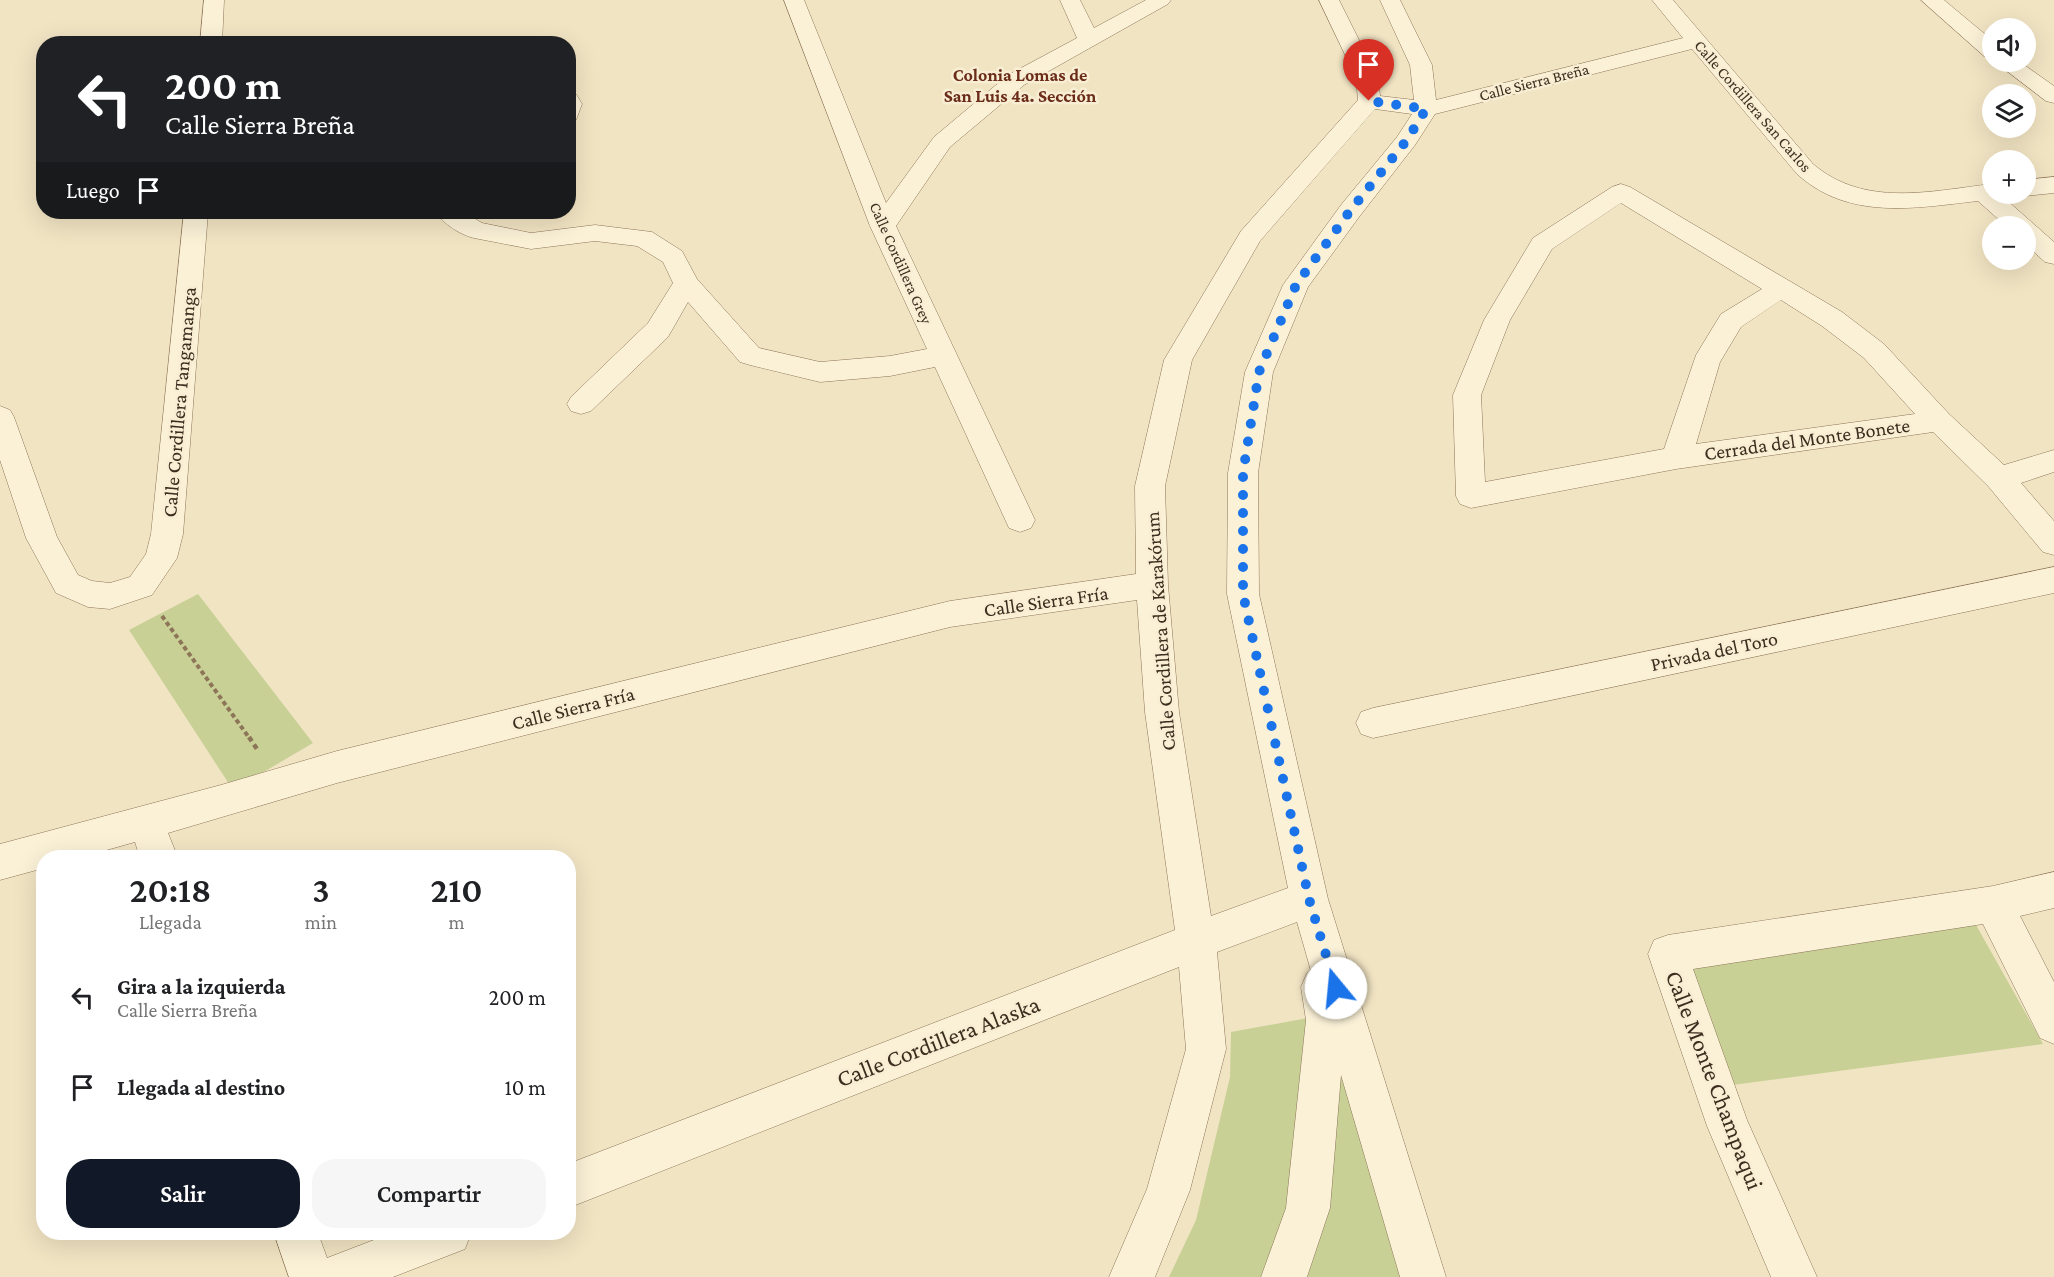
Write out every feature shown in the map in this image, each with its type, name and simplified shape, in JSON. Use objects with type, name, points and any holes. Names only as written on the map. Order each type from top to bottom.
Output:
[{"type":"street","points":[[212,36],[214,0]]},
{"type":"street","name":"Calle Cordillera Grey","points":[[794,0],[883,226],[1020,520]]},
{"type":"street","points":[[1070,0],[1089,39]]},
{"type":"street","points":[[883,226],[942,142],[1016,80],[1161,0]]},
{"type":"street","points":[[1329,0],[1367,78],[1369,101]]},
{"type":"street","points":[[1284,1277],[1308,1208],[1326,1020],[1309,899],[1243,594],[1245,462],[1259,372],[1296,285],[1350,211],[1407,140],[1426,109],[1421,65],[1390,0]]},
{"type":"street","name":"Calle Cordillera San Carlos","points":[[1662,0],[1805,168],[1822,184],[1843,193],[1874,200],[1907,200],[1982,193]]},
{"type":"street","points":[[1931,0],[1982,43]]},
{"type":"street","name":"Calle Sierra Breña","points":[[1369,101],[1426,109],[1697,41]]},
{"type":"street","points":[[2020,72],[2054,96]]},
{"type":"street","name":"Calle Cordillera de Karakórum","points":[[1132,1277],[1168,1190],[1206,1049],[1196,940],[1162,712],[1152,585],[1150,486],[1178,360],[1250,237],[1369,101]]},
{"type":"street","points":[[2036,187],[2054,185]]},
{"type":"street","name":"Cerrada del Monte Bonete","points":[[1939,421],[1676,458],[1471,496],[1467,395],[1497,320],[1542,244],[1621,192],[1832,319],[1874,351],[1939,421],[1999,478],[2054,543]]},
{"type":"street","name":"Calle Cordillera San Carlos","points":[[2000,204],[2011,216]]},
{"type":"street","name":"Calle Cordillera Tangamanga","points":[[141,586],[161,558],[167,534],[195,219]]},
{"type":"street","points":[[458,219],[474,230],[531,241],[595,233],[644,238],[673,257],[686,283],[750,355],[820,372],[890,366],[943,356]]},
{"type":"street","points":[[2036,240],[2054,256]]},
{"type":"street","points":[[581,404],[658,330],[686,283]]},
{"type":"street","name":"Cerrada del Monte Bonete","points":[[1676,458],[1693,410],[1706,362],[1731,321],[1780,289]]},
{"type":"street","points":[[0,417],[42,538],[67,585],[88,594],[110,596],[141,586]]},
{"type":"street","points":[[1999,478],[2054,461]]},
{"type":"street","name":"Privada del Toro","points":[[1373,723],[2054,579]]},
{"type":"street","name":"Calle Sierra Fría","points":[[45,850],[337,767],[950,614],[1152,585]]},
{"type":"street","points":[[146,823],[156,850]]},
{"type":"street","name":"Calle Sierra Fría","points":[[0,862],[36,852]]},
{"type":"street","name":"Calle Monte Champaqui","points":[[1794,1277],[1728,1126],[1668,954],[1993,904],[2054,890]]},
{"type":"street","points":[[1309,899],[1423,1277]]},
{"type":"street","name":"Calle Cordillera Alaska","points":[[576,1183],[1196,940],[1309,899]]},
{"type":"street","points":[[1993,904],[2054,1024]]},
{"type":"street","points":[[299,1240],[312,1277]]},
{"type":"street","points":[[336,1277],[431,1240]]},
{"type":"path","points":[[141,586],[281,784]]},
{"type":"green space","points":[[198,594],[313,743],[233,790],[129,630]]},
{"type":"green space","points":[[1976,925],[2043,1044],[1732,1085],[1690,962]]},
{"type":"green space","points":[[1335,1013],[1409,1277],[1169,1277],[1196,1220],[1230,1077],[1231,1032]]},
{"type":"district","name":"Colonia Lomas de San Luis 4a. Sección","points":[[1020,85]]},
{"type":"route","points":[[1336,988],[1309,899],[1243,594],[1243,473],[1259,372],[1296,285],[1350,211],[1407,140],[1426,109],[1369,101]]}]
